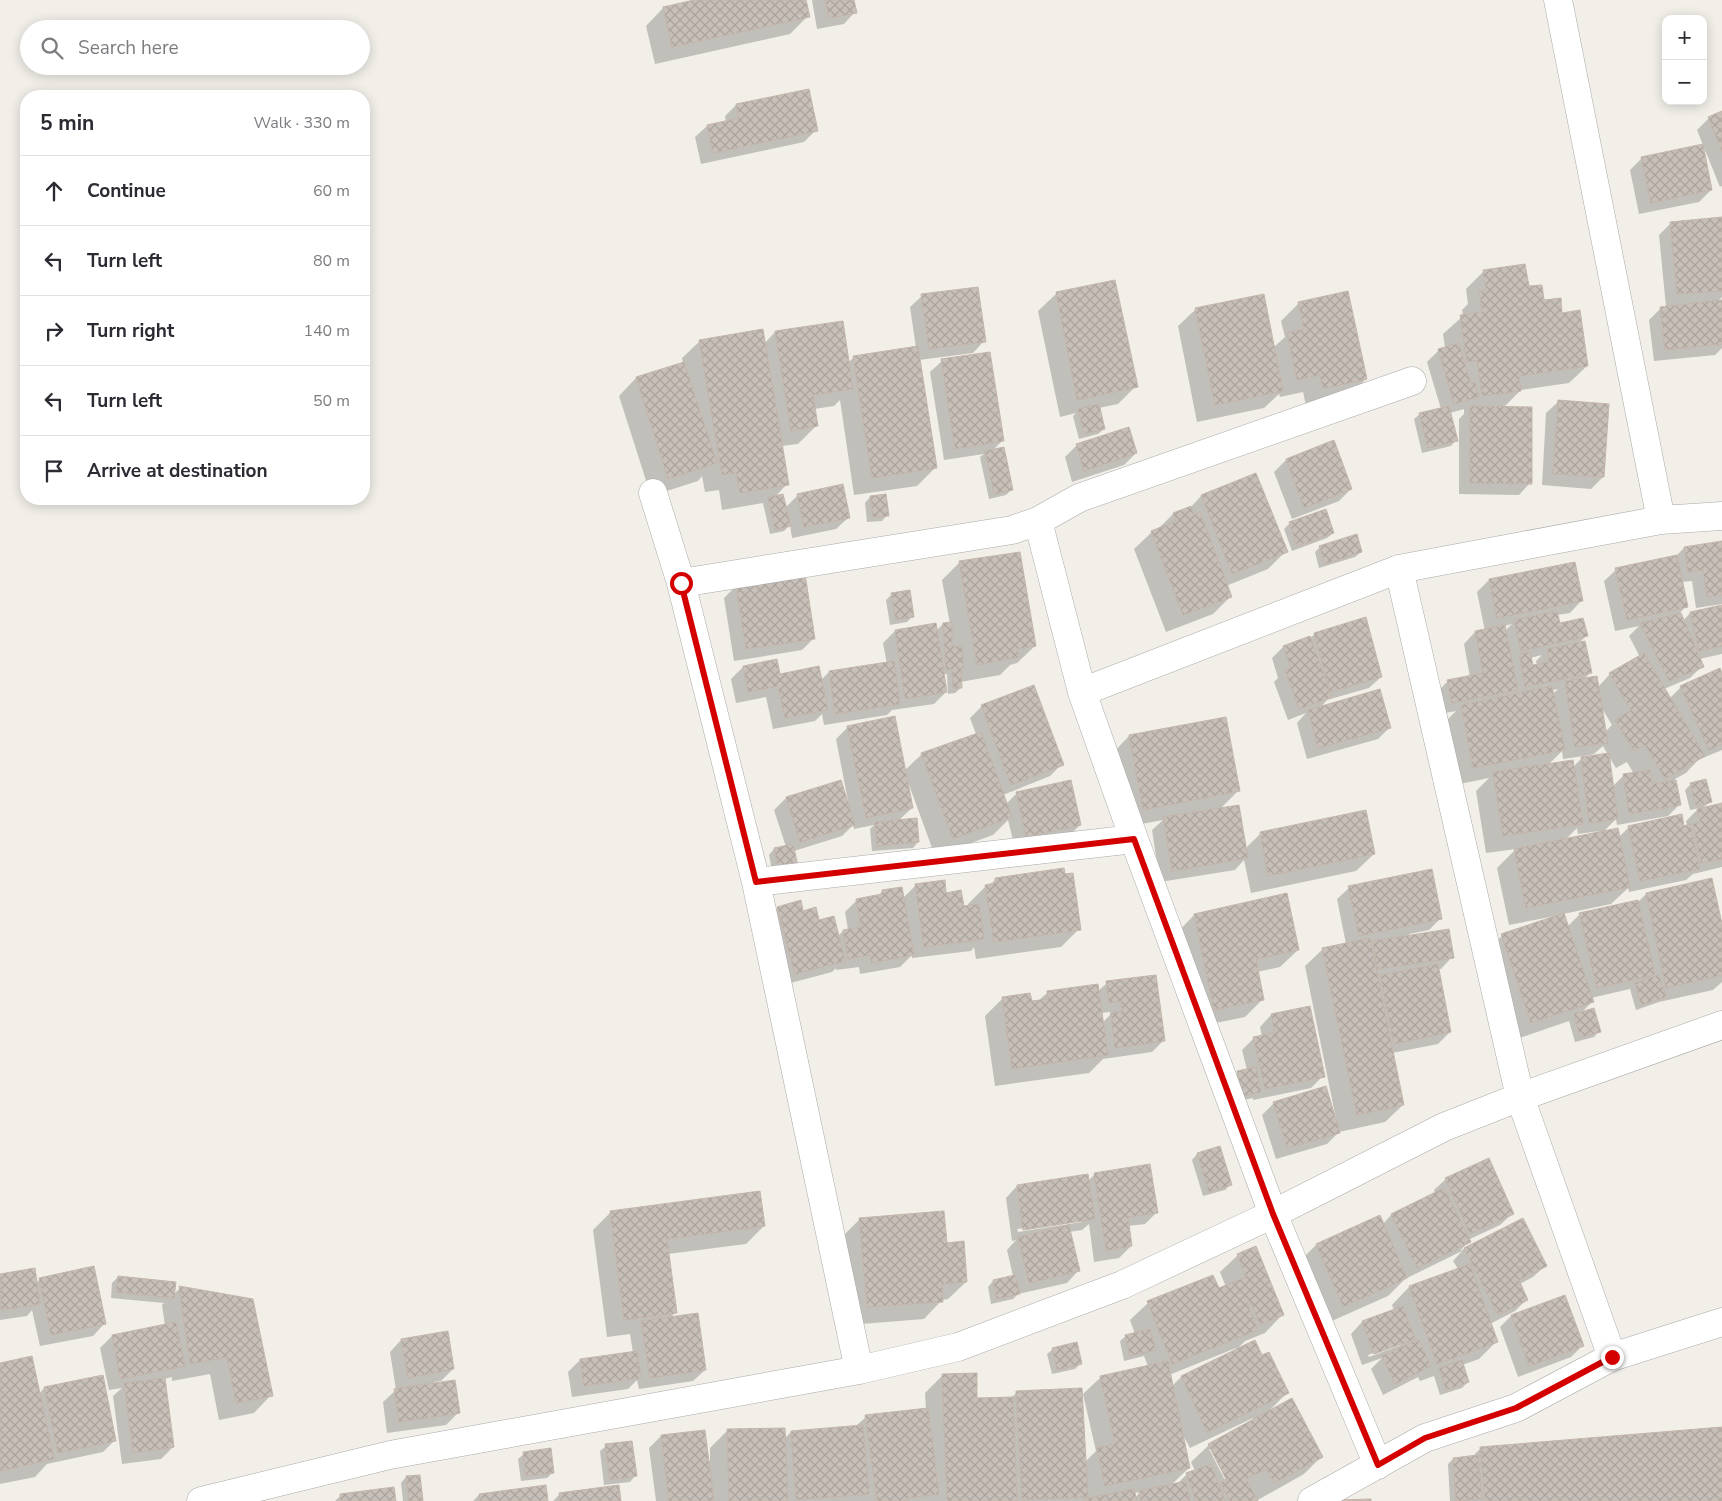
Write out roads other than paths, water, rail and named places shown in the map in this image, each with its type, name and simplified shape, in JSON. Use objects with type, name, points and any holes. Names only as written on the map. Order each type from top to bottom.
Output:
[{"type":"street","points":[[1558,0],[1661,520]]},
{"type":"street","points":[[681,583],[1012,530],[1038,521],[1078,498],[1412,381]]},
{"type":"street","points":[[653,493],[681,583],[756,882],[859,1370]]},
{"type":"street","points":[[1082,692],[1399,568],[1661,520],[1722,516]]},
{"type":"street","points":[[1038,521],[1082,692],[1134,839],[1273,1214],[1378,1465]]},
{"type":"street","points":[[1399,568],[1520,1097],[1612,1357]]},
{"type":"street","points":[[756,882],[1134,839]]},
{"type":"street","points":[[201,1501],[390,1455],[859,1370],[958,1347],[1122,1285],[1273,1214],[1444,1127],[1520,1097],[1722,1024]]},
{"type":"street","points":[[1312,1501],[1425,1438],[1516,1408],[1612,1357],[1722,1322]]}]
